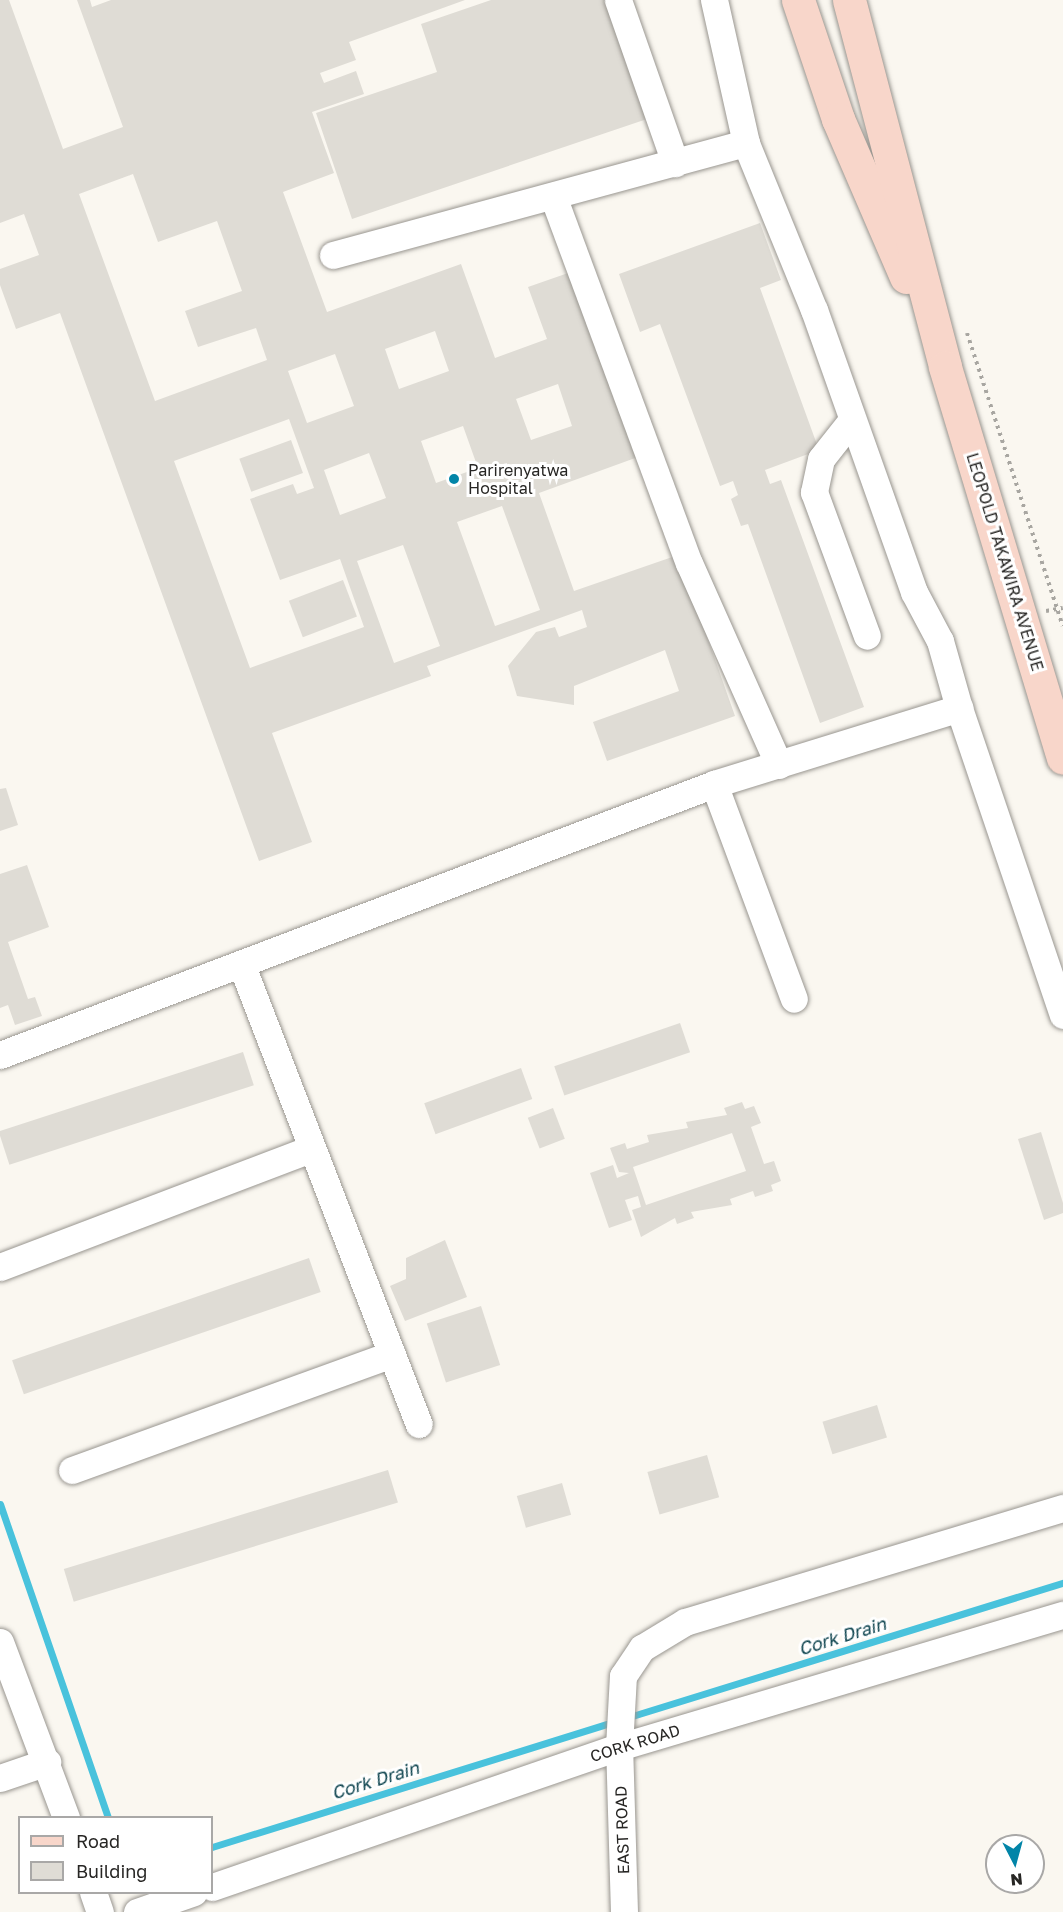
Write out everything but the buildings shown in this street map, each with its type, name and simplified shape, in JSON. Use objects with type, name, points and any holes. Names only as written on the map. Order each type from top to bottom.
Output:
[{"type":"main road","name":"LEOPOLD TAKAWIRA AVENUE","points":[[798,0],[838,119],[945,367]]},
{"type":"main road","name":"LEOPOLD TAKAWIRA AVENUE","points":[[849,0],[945,367],[1063,758]]},
{"type":"street","points":[[618,0],[675,163]]},
{"type":"street","points":[[714,0],[746,143],[810,300],[851,421],[914,592],[940,640],[959,708],[1063,1015]]},
{"type":"street","points":[[333,255],[746,143]]},
{"type":"street","points":[[554,196],[689,563],[779,765]]},
{"type":"street","points":[[851,421],[821,459],[814,492],[867,636]]},
{"type":"street","points":[[0,1055],[242,966],[714,784],[959,708]]},
{"type":"street","points":[[714,784],[795,999]]},
{"type":"street","points":[[242,966],[419,1424]]},
{"type":"street","points":[[0,1267],[311,1149]]},
{"type":"street","points":[[72,1470],[392,1354]]},
{"type":"street","name":"EAST ROAD","points":[[624,1912],[619,1747],[623,1676],[642,1648],[663,1632],[1063,1508]]},
{"type":"street","name":"CORK ROAD","points":[[213,1887],[619,1747],[1063,1615]]},
{"type":"street","points":[[0,1642],[47,1762],[65,1816]]},
{"type":"street","points":[[0,1778],[47,1762]]},
{"type":"street","points":[[93,1894],[100,1912]]},
{"type":"street","points":[[137,1912],[182,1901]]},
{"type":"waterway","name":"Cork Drain","points":[[0,1504],[107,1816]]},
{"type":"waterway","name":"Cork Drain","points":[[629,1717],[1063,1583]]},
{"type":"waterway","name":"Cork Drain","points":[[213,1847],[616,1721]]},
{"type":"place","name":"Parirenyatwa Hospital","points":[[454,479]]}]
